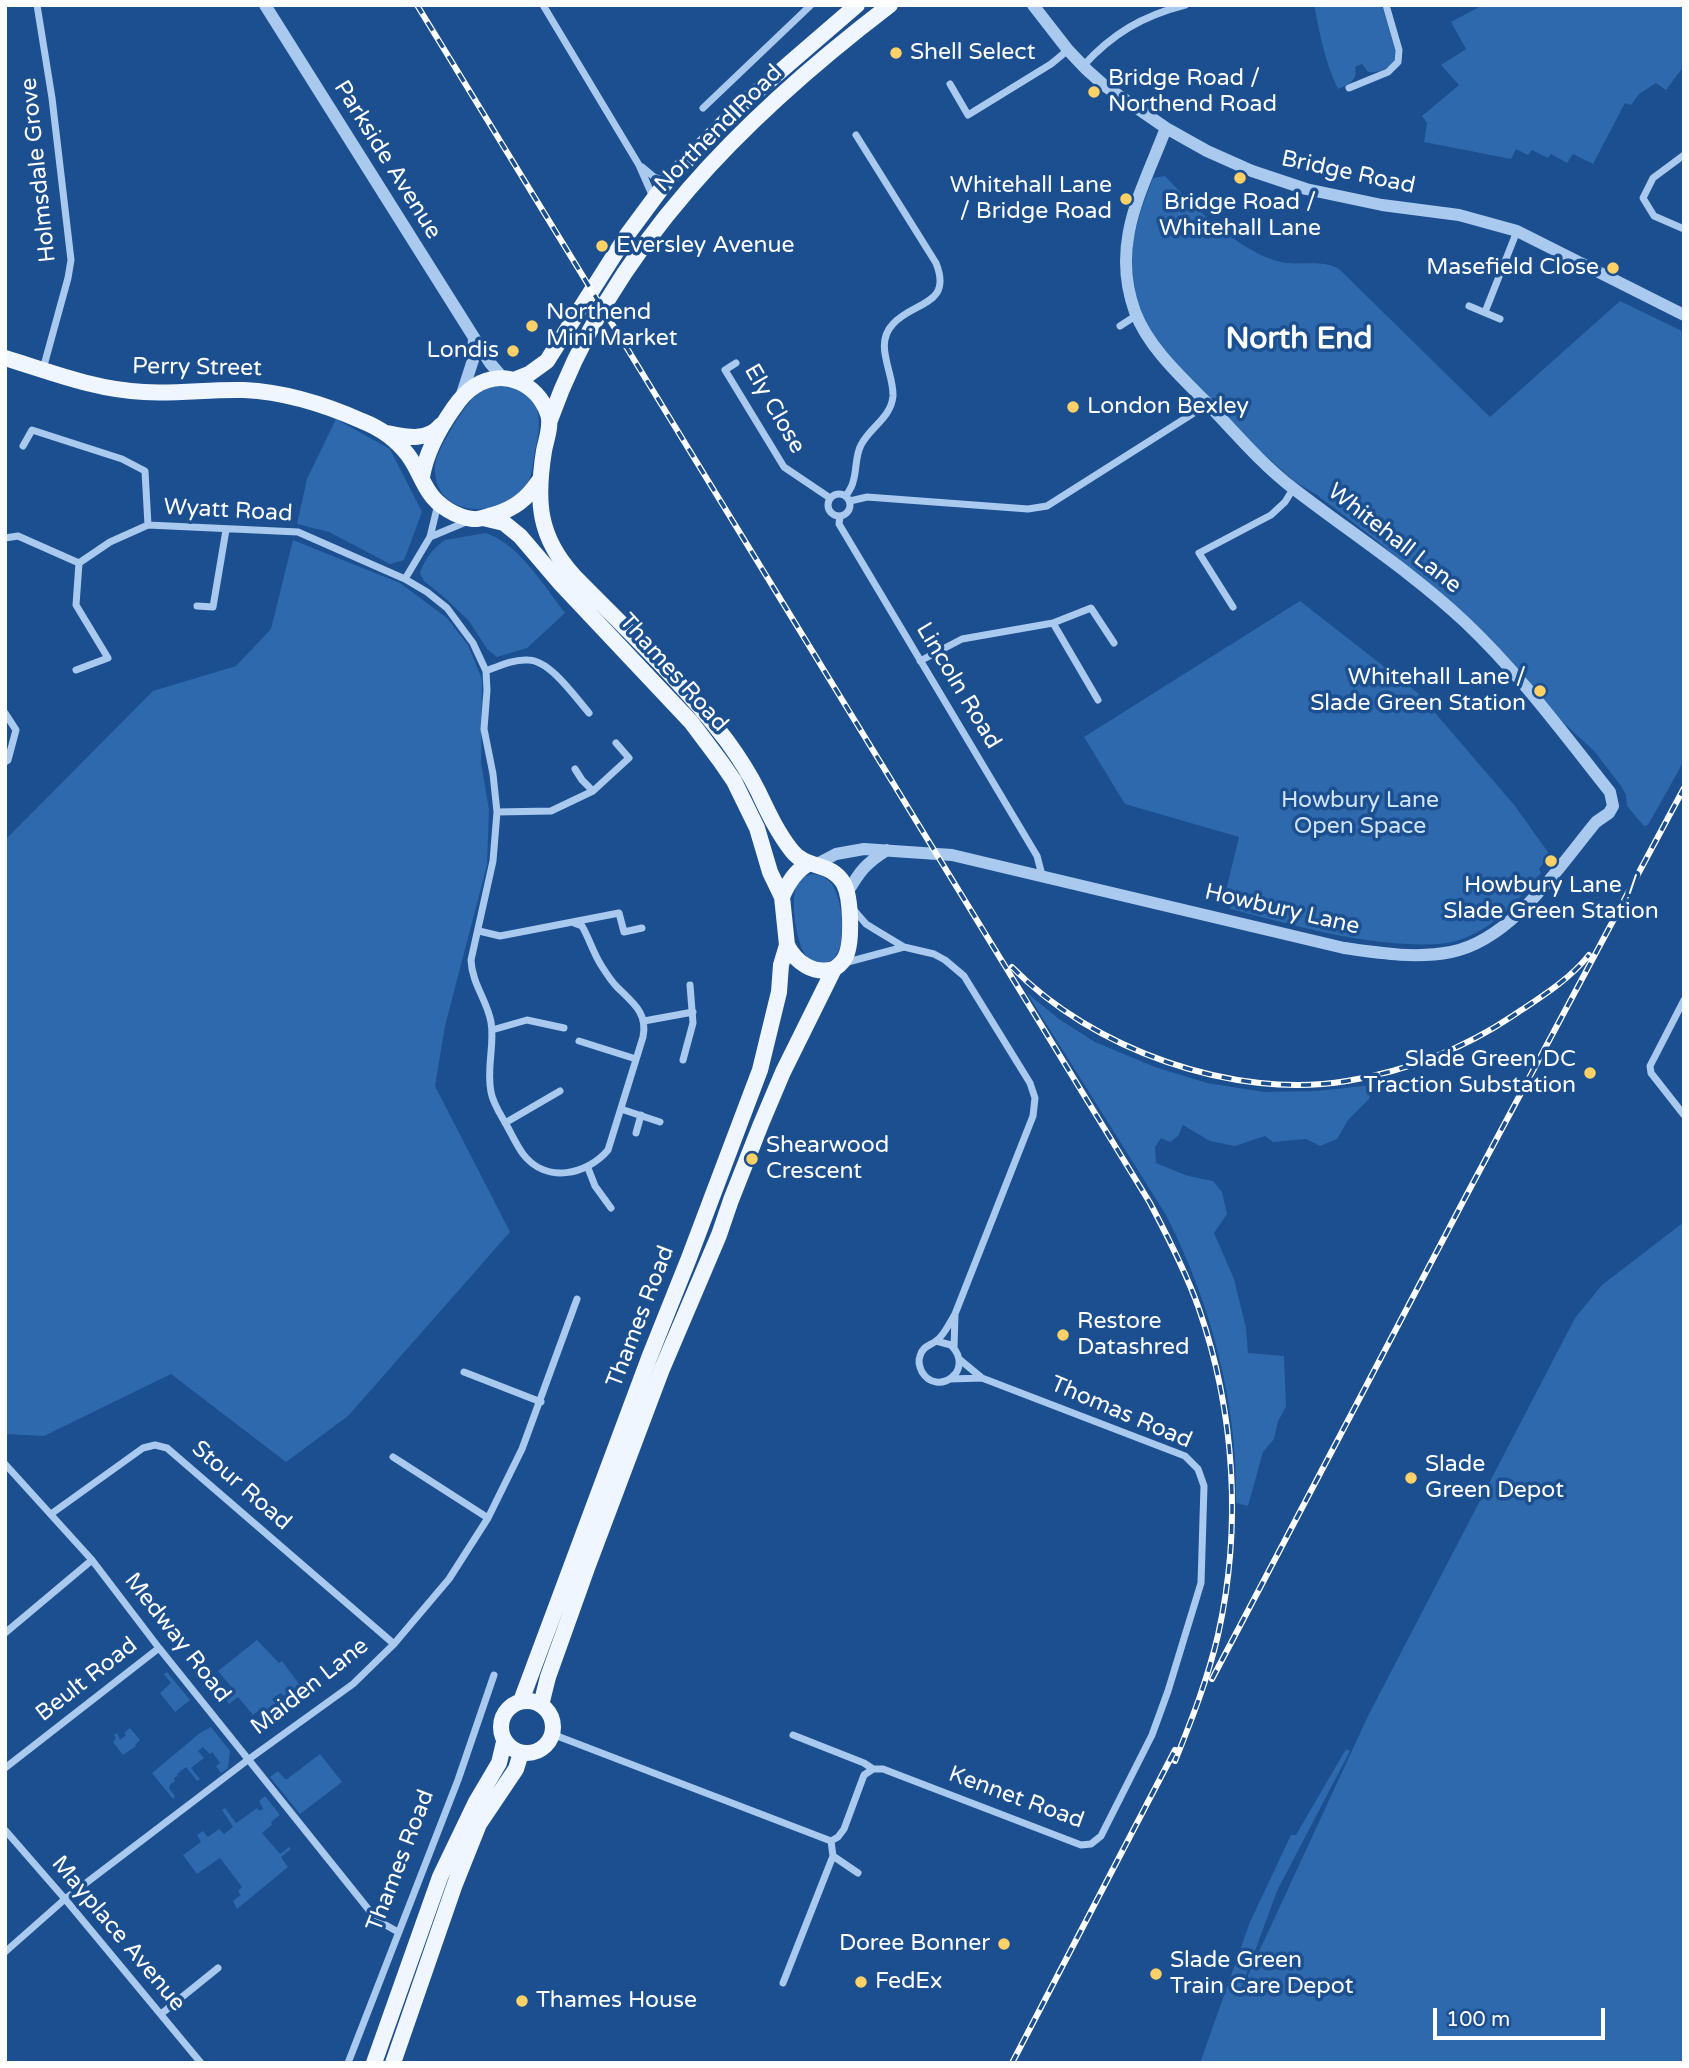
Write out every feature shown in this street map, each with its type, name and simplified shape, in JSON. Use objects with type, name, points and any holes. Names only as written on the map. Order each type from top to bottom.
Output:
[{"type":"main road","name":"Northend Road","points":[[508,379],[541,367],[547,361],[627,235],[667,181],[740,106],[857,5]]},
{"type":"main road","name":"Northend Road","points":[[550,420],[574,359],[631,264],[660,222],[693,182],[747,127],[890,5]]},
{"type":"main road","name":"Perry Street","points":[[5,358],[83,382],[142,392],[246,390],[324,405],[385,433],[403,449],[422,477]]},
{"type":"main road","points":[[438,503],[428,491],[422,477],[428,456],[461,397],[475,386],[488,380],[508,379],[530,387],[545,406],[550,420]]},
{"type":"main road","name":"Perry Street","points":[[385,433],[407,437],[425,436],[437,430],[447,418]]},
{"type":"main road","name":"Thames Road","points":[[541,1705],[548,1677],[587,1568],[662,1369],[719,1235],[770,1103],[848,950],[848,898],[843,882],[835,874],[798,858],[785,842],[743,764],[709,717],[556,554],[542,518],[539,481],[550,420]]},
{"type":"main road","points":[[478,518],[512,508],[525,499],[539,481]]},
{"type":"main road","name":"Thames Road","points":[[374,2063],[440,1877],[476,1802],[499,1763],[504,1742],[500,1726],[502,1717],[511,1705],[521,1701],[649,1357],[760,1070],[779,992],[781,965],[787,945],[782,897],[770,872],[757,828],[734,781],[691,722],[561,584],[520,536],[504,523],[453,513],[438,503]]},
{"type":"main road","points":[[782,897],[790,880],[802,867],[813,864]]},
{"type":"main road","points":[[787,945],[803,965],[819,971],[837,967]]},
{"type":"main road","points":[[504,1742],[521,1754],[534,1753],[544,1748],[550,1740],[552,1720],[548,1711],[541,1705],[521,1701]]},
{"type":"main road","points":[[393,2063],[474,1836],[516,1769],[521,1754]]},
{"type":"street","name":"Holmsdale Grove","points":[[37,5],[52,98],[71,260],[43,369]]},
{"type":"street","name":"Parkside Avenue","points":[[265,5],[490,363],[508,379]]},
{"type":"street","points":[[543,5],[639,165],[654,197]]},
{"type":"street","points":[[703,108],[811,5]]},
{"type":"street","points":[[1083,66],[1100,47],[1140,20],[1185,5]]},
{"type":"street","points":[[1349,88],[1388,72],[1398,62],[1399,50],[1386,5]]},
{"type":"street","name":"Bridge Road","points":[[1036,8],[1068,50],[1105,86],[1166,128],[1207,151],[1252,172],[1306,189],[1382,205],[1459,215],[1517,232],[1684,315]]},
{"type":"street","points":[[950,84],[968,115],[1051,64],[1068,50]]},
{"type":"street","name":"Whitehall Lane","points":[[1166,128],[1143,183],[1128,234],[1128,277],[1143,328],[1170,365],[1267,467],[1377,549],[1465,622],[1495,652],[1610,792],[1613,806]]},
{"type":"street","points":[[840,516],[849,511],[848,498],[860,447],[883,420],[893,396],[885,351],[888,329],[895,321],[937,296],[941,283],[936,263],[856,135]]},
{"type":"street","points":[[1684,155],[1653,178],[1643,198],[1654,216],[1684,229]]},
{"type":"street","points":[[639,165],[654,177],[667,181]]},
{"type":"street","points":[[1485,312],[1517,232]]},
{"type":"street","points":[[1469,306],[1500,319]]},
{"type":"street","points":[[1120,326],[1137,315]]},
{"type":"street","points":[[461,397],[473,360],[474,338]]},
{"type":"street","name":"Ely Close","points":[[736,363],[725,370],[784,467],[830,498]]},
{"type":"street","points":[[830,498],[835,494],[848,498],[867,497],[1028,509],[1047,506],[1208,404]]},
{"type":"street","points":[[23,446],[32,430],[122,459],[145,471],[148,525]]},
{"type":"street","points":[[1233,607],[1199,553],[1271,515],[1285,502],[1293,489]]},
{"type":"street","name":"Lincoln Road","points":[[830,498],[828,509],[833,515],[840,516],[839,524],[1037,856],[1042,876]]},
{"type":"street","points":[[405,579],[430,537],[438,503]]},
{"type":"street","points":[[430,537],[478,518]]},
{"type":"street","name":"Wyatt Road","points":[[79,562],[110,542],[148,525],[298,533],[405,579],[437,600],[456,618],[473,643],[485,671]]},
{"type":"street","points":[[197,606],[213,607],[226,530]]},
{"type":"street","points":[[5,538],[18,536],[79,562],[76,605],[108,658],[76,670]]},
{"type":"street","points":[[920,661],[962,639],[1053,623],[1091,608],[1114,643]]},
{"type":"street","points":[[1053,623],[1098,700]]},
{"type":"street","points":[[574,923],[582,926],[600,964],[616,986],[638,1007],[644,1021],[643,1037],[608,1150],[588,1168],[564,1173],[549,1171],[523,1154],[494,1101],[490,1091],[489,1068],[492,1030],[488,1010],[471,974],[471,961],[493,861],[497,812],[484,729],[487,690],[485,671],[519,660],[539,662],[550,670],[589,713]]},
{"type":"street","points":[[5,713],[16,730],[8,760],[5,762]]},
{"type":"street","points":[[497,812],[551,811],[593,791],[629,758],[615,743]]},
{"type":"street","points":[[575,769],[593,791]]},
{"type":"street","name":"Howbury Lane","points":[[813,864],[836,854],[864,849],[951,855],[1344,948],[1389,955],[1450,953],[1477,944],[1522,911],[1596,822],[1609,813],[1613,806]]},
{"type":"street","points":[[848,898],[857,876],[868,862],[887,850]]},
{"type":"street","name":"Thomas Road","points":[[848,898],[866,924],[904,947],[934,954],[964,976],[1030,1083],[1035,1098],[1033,1116],[956,1314],[936,1341],[923,1349],[919,1362],[920,1369],[931,1381],[982,1377]]},
{"type":"street","points":[[479,931],[500,936],[619,913],[624,932],[642,928]]},
{"type":"street","name":"Thomas Road","points":[[837,967],[849,961],[904,947]]},
{"type":"street","points":[[683,1059],[693,1023],[690,985]]},
{"type":"street","points":[[1684,1000],[1650,1066],[1651,1073],[1684,1115]]},
{"type":"street","points":[[644,1021],[693,1012]]},
{"type":"street","points":[[492,1030],[527,1020],[564,1028]]},
{"type":"street","points":[[579,1041],[636,1059]]},
{"type":"street","points":[[505,1123],[560,1091]]},
{"type":"street","points":[[621,1109],[660,1122]]},
{"type":"street","points":[[636,1133],[641,1115]]},
{"type":"street","points":[[588,1168],[595,1186],[611,1208]]},
{"type":"street","name":"Maiden Lane","points":[[5,1952],[65,1899],[249,1759],[353,1684],[394,1644],[449,1579],[488,1518],[541,1402],[577,1298]]},
{"type":"street","name":"Thomas Road","points":[[956,1314],[954,1348],[959,1359],[982,1377],[1185,1456],[1198,1469],[1204,1486],[1201,1583],[1168,1691],[1152,1735],[1139,1758]]},
{"type":"street","points":[[936,1341],[954,1348]]},
{"type":"street","points":[[950,1379],[957,1371],[959,1359]]},
{"type":"street","points":[[464,1372],[541,1402]]},
{"type":"street","name":"Stour Road","points":[[51,1514],[143,1448],[155,1445],[167,1448],[394,1644]]},
{"type":"street","points":[[393,1457],[488,1518]]},
{"type":"street","name":"Medway Road","points":[[5,1464],[92,1560],[377,1920],[398,1932]]},
{"type":"street","points":[[5,1633],[92,1560]]},
{"type":"street","name":"Beult Road","points":[[5,1768],[159,1648]]},
{"type":"street","name":"Thames Road","points":[[348,2063],[458,1780],[494,1675]]},
{"type":"street","points":[[552,1734],[831,1841]]},
{"type":"street","name":"Kennet Road","points":[[793,1735],[873,1769],[883,1769],[1081,1845],[1091,1844],[1101,1836],[1139,1758]]},
{"type":"street","points":[[831,1841],[844,1829],[864,1775],[873,1769]]},
{"type":"street","name":"Mayplace Avenue","points":[[5,1830],[201,2063]]},
{"type":"street","points":[[783,1983],[833,1856],[831,1841]]},
{"type":"street","points":[[833,1856],[858,1874]]},
{"type":"street","points":[[161,2014],[218,1968]]},
{"type":"green space","points":[[1314,5],[1382,5],[1395,49],[1394,62],[1376,72],[1368,72],[1362,64],[1355,67],[1352,81],[1338,89],[1326,58]]},
{"type":"green space","points":[[1483,5],[1684,5],[1684,66],[1666,90],[1656,83],[1639,94],[1631,105],[1625,103],[1593,164],[1573,154],[1567,163],[1551,154],[1548,158],[1532,150],[1528,155],[1516,149],[1511,159],[1424,142],[1427,123],[1422,116],[1459,85],[1441,65],[1466,49],[1451,22]]},
{"type":"green space","points":[[1165,176],[1203,214],[1249,249],[1281,262],[1318,263],[1339,269],[1490,417],[1620,301],[1684,332],[1684,761],[1648,825],[1644,826],[1627,806],[1626,795],[1621,786],[1595,752],[1550,710],[1493,642],[1466,615],[1371,536],[1294,481],[1248,440],[1218,407],[1219,403],[1214,398],[1210,399],[1151,335],[1143,320],[1136,294],[1133,248],[1138,221],[1153,178]]},
{"type":"green space","points":[[505,385],[528,396],[538,412],[538,433],[532,471],[527,484],[513,499],[490,508],[477,509],[454,503],[445,496],[437,483],[435,466],[439,453],[454,424],[474,397],[485,389]]},
{"type":"green space","points":[[336,419],[390,449],[422,512],[404,560],[390,564],[329,532],[297,524],[307,479]]},
{"type":"green space","points":[[486,533],[498,538],[520,556],[565,613],[527,648],[497,657],[487,649],[469,621],[424,581],[420,573],[430,554],[445,540]]},
{"type":"green space","points":[[293,540],[400,583],[447,618],[468,645],[482,679],[481,762],[489,810],[487,865],[445,1026],[435,1086],[510,1232],[348,1416],[286,1462],[171,1374],[44,1436],[5,1434],[5,840],[153,691],[236,666],[271,629]]},
{"type":"green space","name":"Howbury Lane Open Space","points":[[1300,601],[1418,693],[1515,806],[1550,855],[1539,869],[1541,873],[1514,903],[1494,921],[1472,935],[1441,944],[1387,943],[1320,931],[1230,909],[1231,905],[1223,903],[1239,837],[1125,804],[1084,737]]},
{"type":"green space","points":[[812,874],[831,883],[841,913],[842,938],[839,950],[834,958],[824,963],[807,957],[795,920],[795,889],[801,879]]},
{"type":"green space","points":[[1027,993],[1059,1019],[1095,1042],[1155,1067],[1207,1083],[1264,1092],[1317,1091],[1372,1085],[1369,1099],[1348,1120],[1337,1139],[1320,1146],[1306,1139],[1273,1142],[1265,1136],[1235,1146],[1210,1141],[1183,1125],[1178,1136],[1170,1142],[1161,1138],[1155,1147],[1156,1163],[1188,1176],[1213,1181],[1222,1192],[1227,1214],[1214,1233],[1234,1279],[1246,1328],[1248,1353],[1284,1356],[1286,1407],[1278,1421],[1274,1439],[1263,1452],[1248,1506],[1236,1503],[1227,1391],[1208,1319],[1182,1249],[1166,1215]]},
{"type":"green space","points":[[1684,1222],[1684,2063],[1200,2063],[1250,1922],[1291,1835],[1296,1835],[1346,1749],[1350,1751],[1277,1891],[1238,1997],[1368,1716],[1575,1318],[1602,1285]]},
{"type":"green space","points":[[257,1640],[279,1663],[282,1661],[308,1696],[304,1699],[297,1689],[285,1697],[281,1693],[272,1699],[276,1704],[271,1708],[279,1718],[277,1719],[270,1709],[266,1712],[262,1708],[253,1715],[238,1697],[229,1704],[226,1700],[235,1694],[234,1690],[218,1671]]},
{"type":"green space","points":[[167,1672],[190,1700],[175,1712],[160,1693],[171,1683],[164,1674]]},
{"type":"green space","points":[[211,1727],[230,1751],[228,1768],[221,1773],[216,1766],[220,1763],[212,1752],[210,1754],[203,1747],[198,1751],[204,1758],[191,1768],[200,1779],[197,1781],[186,1767],[170,1785],[169,1788],[175,1796],[173,1799],[152,1773]]},
{"type":"green space","points":[[130,1728],[140,1740],[123,1755],[113,1742],[116,1738],[114,1735],[117,1733],[120,1740]]},
{"type":"green space","points":[[320,1754],[342,1782],[300,1814],[270,1777],[278,1771],[287,1779]]},
{"type":"green space","points":[[265,1796],[280,1815],[262,1833],[280,1854],[289,1847],[291,1849],[281,1857],[288,1867],[237,1909],[233,1901],[241,1895],[238,1891],[242,1887],[220,1858],[197,1874],[183,1855],[201,1842],[197,1835],[203,1831],[208,1837],[219,1829],[224,1834],[233,1827],[222,1810],[225,1808],[236,1823],[257,1808],[259,1811],[263,1809],[259,1801]]},
{"type":"railway","points":[[417,5],[1150,1203],[1188,1282],[1199,1309],[1221,1388],[1231,1470],[1232,1512],[1226,1594],[1218,1635],[1204,1683],[1175,1761]]},
{"type":"railway","points":[[1212,1679],[1684,788]]},
{"type":"railway","points":[[1012,967],[1045,996],[1082,1022],[1123,1044],[1167,1062],[1212,1075],[1258,1083],[1303,1085],[1369,1077],[1435,1057],[1455,1048],[1495,1027],[1544,995],[1589,955]]},
{"type":"railway","points":[[1012,2063],[1175,1750]]},
{"type":"place","name":"Shell Select","points":[[896,53]]},
{"type":"place","name":"Bridge Road / Northend Road","points":[[1094,92]]},
{"type":"place","name":"Bridge Road / Whitehall Lane","points":[[1240,178]]},
{"type":"place","name":"Whitehall Lane / Bridge Road","points":[[1126,199]]},
{"type":"place","name":"Eversley Avenue","points":[[602,246]]},
{"type":"place","name":"Masefield Close","points":[[1613,268]]},
{"type":"place","name":"Northend Mini Market","points":[[532,326]]},
{"type":"place","name":"Londis","points":[[513,351]]},
{"type":"place","name":"London Bexley","points":[[1073,407]]},
{"type":"place","name":"Whitehall Lane / Slade Green Station","points":[[1540,691]]},
{"type":"place","name":"Howbury Lane / Slade Green Station","points":[[1551,861]]},
{"type":"place","name":"Slade Green DC Traction Substation","points":[[1590,1073]]},
{"type":"place","name":"Shearwood Crescent","points":[[752,1159]]},
{"type":"place","name":"Restore Datashred","points":[[1063,1335]]},
{"type":"place","name":"Slade Green Depot","points":[[1411,1478]]},
{"type":"place","name":"Doree Bonner","points":[[1004,1944]]},
{"type":"place","name":"Slade Green Train Care Depot","points":[[1156,1974]]},
{"type":"place","name":"FedEx","points":[[861,1982]]},
{"type":"place","name":"Thames House","points":[[522,2001]]},
{"type":"district","name":"North End","points":[[1299,340]]}]
